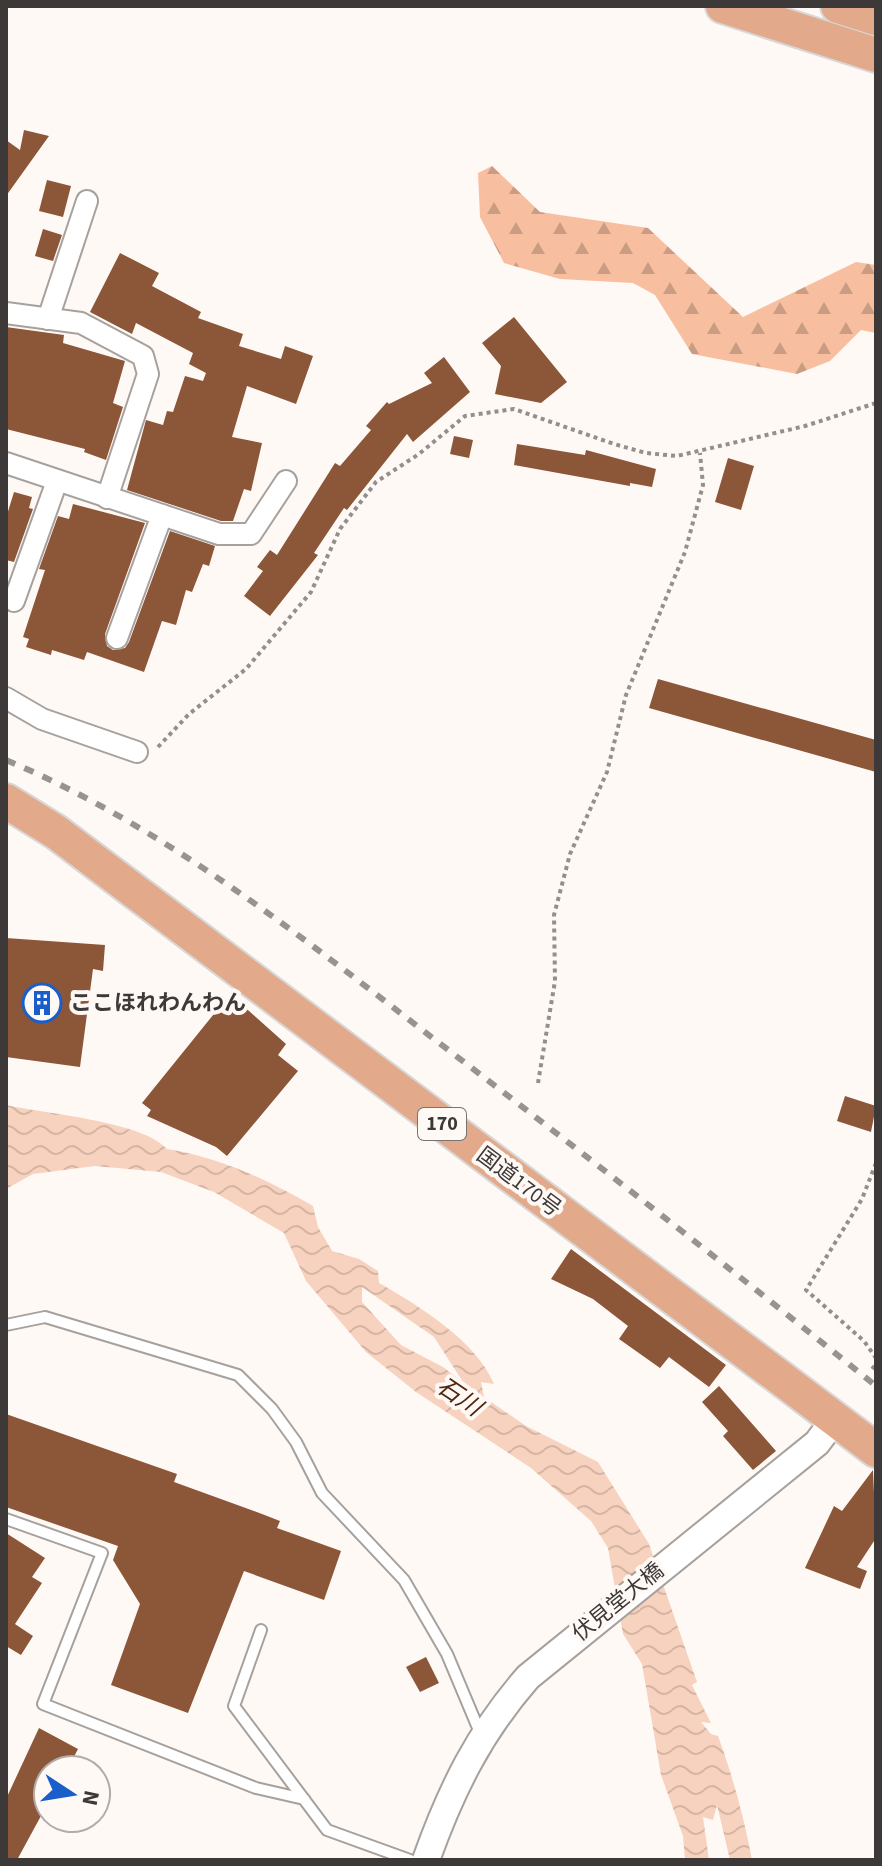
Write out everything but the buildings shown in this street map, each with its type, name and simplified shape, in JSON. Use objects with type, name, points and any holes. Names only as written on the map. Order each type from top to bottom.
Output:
[{"type":"highway","points":[[723,6],[876,55]]},
{"type":"highway","points":[[838,6],[876,18]]},
{"type":"highway","name":"国道170号","points":[[6,801],[68,841],[876,1450]]},
{"type":"street","points":[[48,319],[87,201]]},
{"type":"street","points":[[6,313],[81,323],[143,356],[148,374],[107,498]]},
{"type":"street","points":[[6,463],[219,534],[251,534],[286,481]]},
{"type":"street","points":[[14,601],[57,481]]},
{"type":"street","points":[[117,638],[162,515]]},
{"type":"street","points":[[6,698],[42,719],[137,752]]},
{"type":"street","name":"伏見堂大橋","points":[[426,1860],[461,1773],[487,1726],[555,1652],[817,1443],[835,1419]]},
{"type":"lane","points":[[6,1325],[45,1317],[238,1375],[272,1409],[296,1442],[322,1493],[404,1580],[487,1726]]},
{"type":"lane","points":[[6,1519],[102,1553],[43,1704],[256,1788],[304,1799]]},
{"type":"lane","points":[[261,1630],[234,1706],[327,1830],[410,1860]]},
{"type":"path","points":[[137,752],[159,746],[189,714],[246,669],[311,592],[340,529],[358,502],[376,482],[419,454],[465,416],[514,409],[646,453],[677,456],[805,426],[876,403]]},
{"type":"path","points":[[538,1083],[555,981],[554,915],[570,854],[607,772],[626,695],[685,552],[703,485],[700,453]]},
{"type":"path","points":[[875,1363],[864,1341],[806,1290],[862,1199],[876,1163]]},
{"type":"green space","points":[[492,166],[540,212],[648,228],[743,317],[856,262],[876,265],[876,333],[861,330],[830,361],[797,374],[692,354],[655,295],[633,283],[560,279],[504,263],[480,217],[478,173]]},
{"type":"water","name":"石川","points":[[6,1105],[116,1125],[155,1139],[167,1149],[224,1164],[279,1187],[313,1206],[318,1227],[332,1251],[359,1259],[378,1271],[379,1283],[429,1314],[461,1339],[486,1368],[494,1384],[481,1382],[484,1397],[526,1426],[598,1462],[649,1544],[697,1682],[692,1685],[711,1723],[701,1722],[711,1734],[718,1736],[729,1767],[752,1860],[730,1860],[717,1805],[713,1820],[703,1817],[709,1860],[685,1860],[683,1836],[661,1775],[642,1664],[623,1634],[608,1548],[591,1521],[531,1468],[416,1392],[366,1352],[306,1281],[284,1233],[214,1192],[161,1172],[95,1166],[33,1174],[6,1189]],"holes":[[[362,1287],[434,1337],[463,1382],[443,1367],[401,1345],[362,1302]]]},
{"type":"railway","points":[[6,760],[121,817],[176,850],[281,923],[601,1168],[876,1386]]},
{"type":"place","name":"ここほれわんわん","points":[[42,1003]]}]
